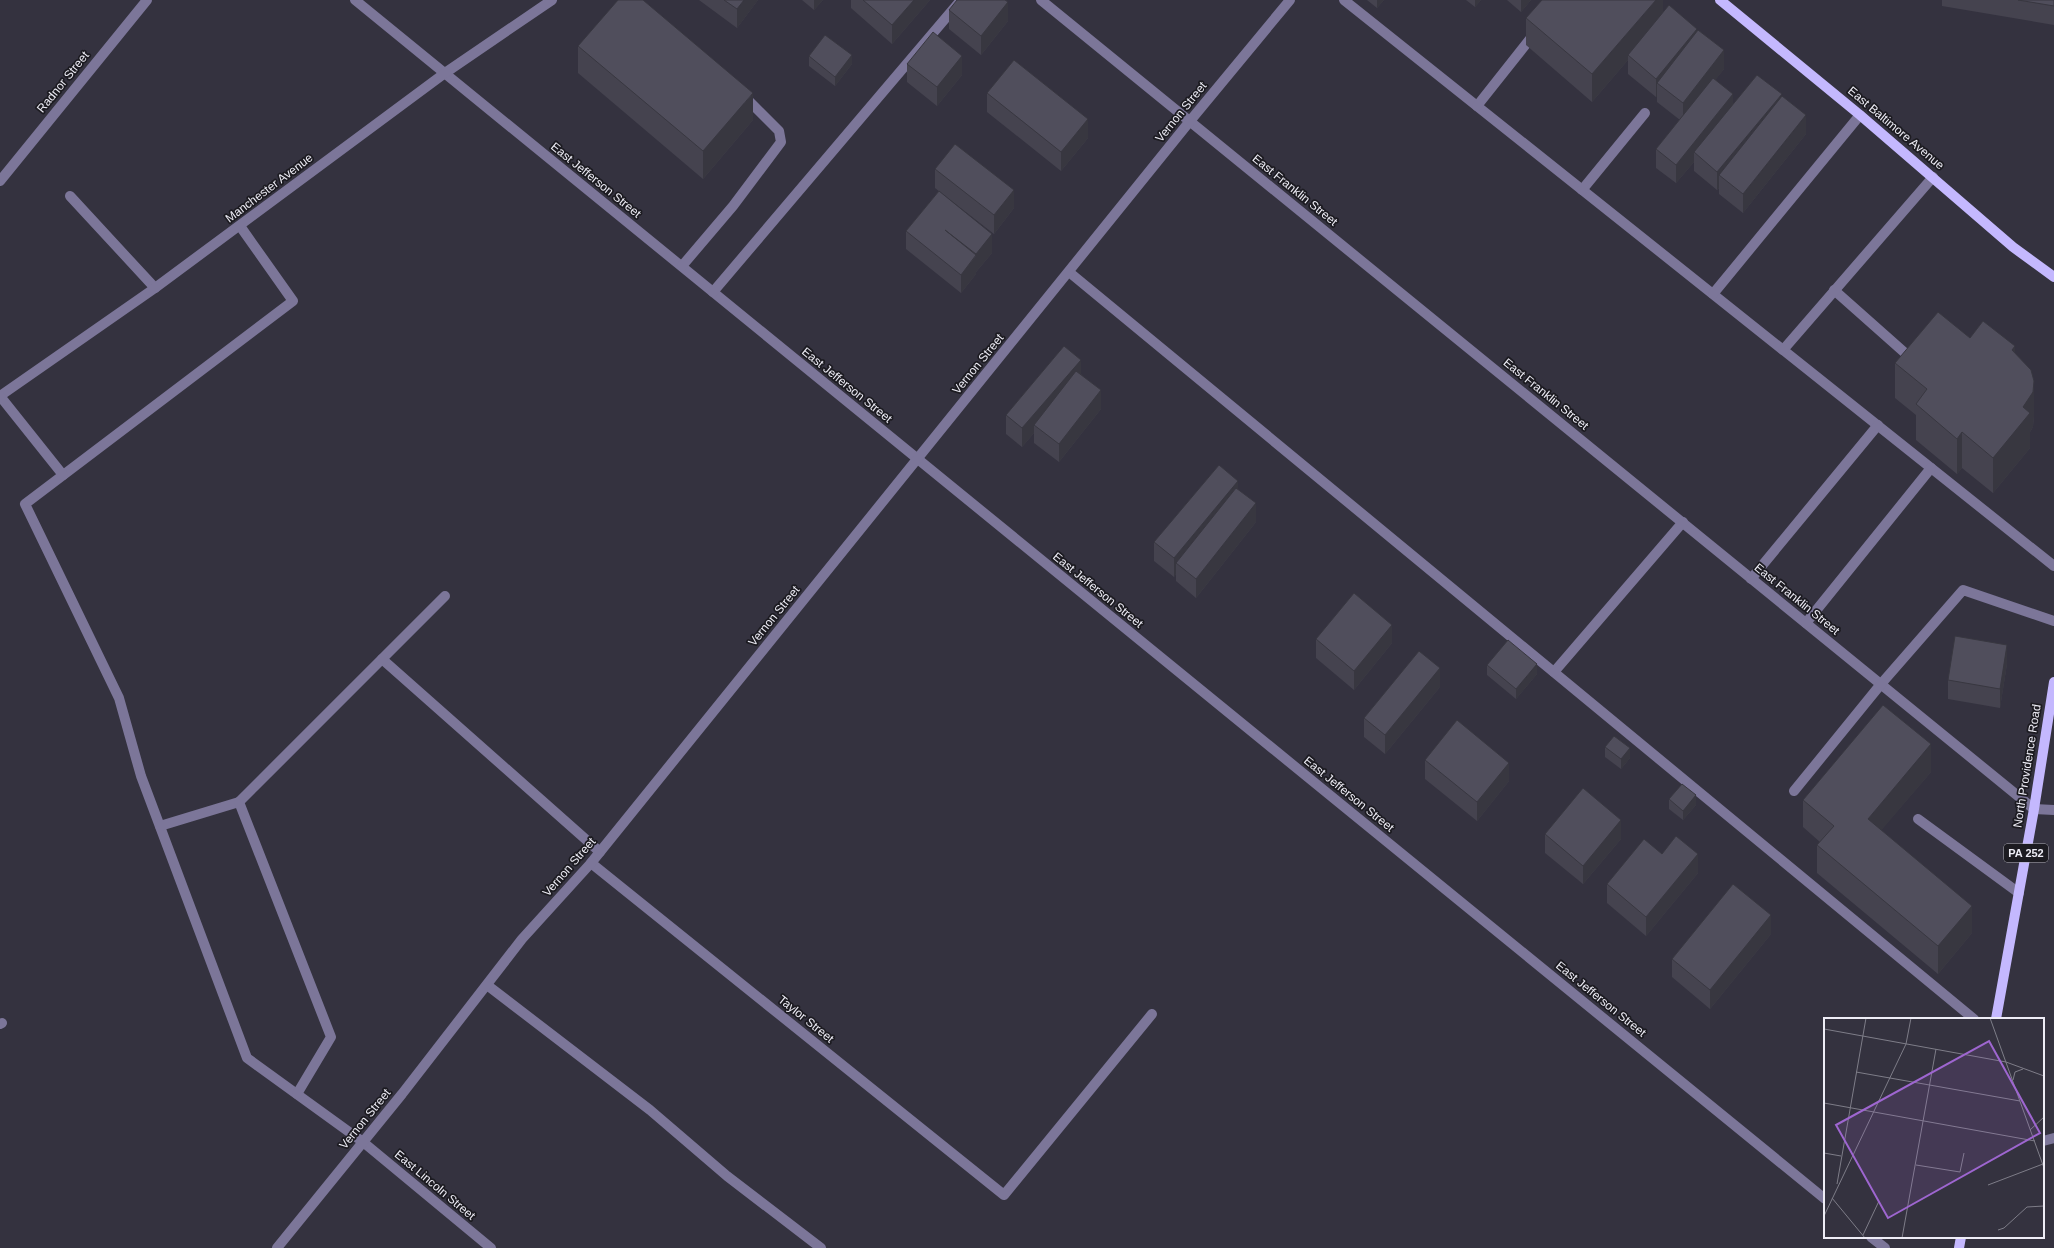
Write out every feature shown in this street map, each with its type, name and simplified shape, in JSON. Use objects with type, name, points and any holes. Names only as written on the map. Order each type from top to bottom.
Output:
[{"type":"main road","name":"East Baltimore Avenue","points":[[1720,0],[1860,115],[2013,247],[2054,277]]},
{"type":"main road","name":"North Providence Road","points":[[1996,1018],[2034,809],[2054,682]]},
{"type":"main road","points":[[1959,1248],[1961,1238]]},
{"type":"street","name":"Radnor Street","points":[[0,181],[147,0]]},
{"type":"street","name":"East Jefferson Street","points":[[355,0],[1824,1198]]},
{"type":"street","name":"Manchester Avenue","points":[[0,396],[155,288],[445,73],[552,0]]},
{"type":"street","points":[[713,292],[961,0]]},
{"type":"street","name":"East Franklin Street","points":[[1041,0],[2034,809]]},
{"type":"street","name":"Vernon Street","points":[[277,1248],[363,1142],[522,940],[600,852],[918,460],[1190,121],[1290,0]]},
{"type":"street","points":[[1344,0],[2054,566]]},
{"type":"street","points":[[1477,106],[1541,25]]},
{"type":"street","points":[[682,266],[733,206],[781,142],[779,131],[737,89]]},
{"type":"street","points":[[1582,190],[1645,113]]},
{"type":"street","points":[[1713,294],[1860,115]]},
{"type":"street","points":[[1783,350],[1933,177]]},
{"type":"street","points":[[70,196],[155,288]]},
{"type":"street","points":[[0,396],[63,475],[293,301],[240,226]]},
{"type":"street","points":[[1069,272],[1973,1018]]},
{"type":"street","points":[[1834,290],[1905,353]]},
{"type":"street","points":[[1751,579],[1878,425]]},
{"type":"street","points":[[1806,623],[1931,468]]},
{"type":"street","name":"East Lincoln Street","points":[[63,475],[25,504],[119,698],[141,776],[247,1058],[363,1142],[491,1248]]},
{"type":"street","points":[[1554,672],[1683,522]]},
{"type":"street","points":[[1794,791],[1881,684],[1963,590],[2054,621]]},
{"type":"street","points":[[160,826],[239,802],[445,596]]},
{"type":"street","points":[[382,659],[600,852]]},
{"type":"street","points":[[239,802],[331,1037],[297,1094]]},
{"type":"street","points":[[2034,809],[2054,810]]},
{"type":"street","points":[[1918,819],[2019,893]]},
{"type":"street","name":"Taylor Street","points":[[591,863],[1004,1195],[1152,1014]]},
{"type":"street","points":[[487,985],[650,1110],[727,1176],[821,1248]]},
{"type":"street","points":[[2044,1141],[2054,1138]]},
{"type":"street","points":[[1872,1238],[1885,1248]]},
{"type":"building","points":[[618,0],[643,0],[753,93],[703,151],[578,46]]},
{"type":"building","points":[[724,0],[744,0],[737,9]]},
{"type":"building","points":[[863,0],[914,0],[892,25]]},
{"type":"building","points":[[957,0],[1005,0],[1008,2],[981,36],[949,10]]},
{"type":"building","points":[[1542,0],[1656,0],[1592,74],[1526,18]]},
{"type":"building","points":[[2018,0],[2054,0],[2054,6]]},
{"type":"building","points":[[1669,5],[1697,29],[1656,79],[1628,55]]},
{"type":"building","points":[[1698,30],[1724,50],[1683,103],[1657,83]]},
{"type":"building","points":[[933,32],[962,56],[937,87],[907,64]]},
{"type":"building","points":[[825,35],[852,55],[835,77],[809,56]]},
{"type":"building","points":[[1014,60],[1088,119],[1061,152],[987,93]]},
{"type":"building","points":[[1757,75],[1782,94],[1717,172],[1694,152]]},
{"type":"building","points":[[1713,78],[1733,94],[1676,165],[1656,149]]},
{"type":"building","points":[[1782,96],[1806,115],[1743,194],[1719,175]]},
{"type":"building","points":[[955,144],[1014,190],[994,215],[935,169]]},
{"type":"building","points":[[939,191],[992,234],[976,254],[945,230],[976,255],[961,275],[906,231]]},
{"type":"building","points":[[1938,312],[1970,338],[1983,321],[2015,346],[2012,350],[2031,370],[2034,381],[2033,392],[2023,407],[2030,413],[1993,458],[1962,432],[1957,439],[1916,404],[1927,389],[1895,363]]},
{"type":"building","points":[[1064,346],[1081,360],[1022,428],[1006,415]]},
{"type":"building","points":[[1076,371],[1101,390],[1059,444],[1034,425]]},
{"type":"building","points":[[1219,465],[1238,481],[1174,558],[1154,542]]},
{"type":"building","points":[[1236,488],[1256,503],[1196,579],[1176,563]]},
{"type":"building","points":[[1354,593],[1392,625],[1354,671],[1316,639]]},
{"type":"building","points":[[1955,636],[2007,645],[2000,689],[1948,680]]},
{"type":"building","points":[[1508,640],[1537,664],[1516,689],[1487,665]]},
{"type":"building","points":[[1419,651],[1440,668],[1385,735],[1364,718]]},
{"type":"building","points":[[1883,705],[1931,744],[1868,819],[1972,906],[1938,946],[1817,845],[1834,826],[1803,800]]},
{"type":"building","points":[[1457,720],[1509,763],[1477,802],[1425,760]]},
{"type":"building","points":[[1614,736],[1630,748],[1621,759],[1605,747]]},
{"type":"building","points":[[1682,784],[1696,795],[1683,811],[1669,799]]},
{"type":"building","points":[[1583,788],[1621,820],[1583,866],[1545,834]]},
{"type":"building","points":[[1676,836],[1698,854],[1646,917],[1607,884],[1644,839],[1662,854]]},
{"type":"building","points":[[1733,884],[1771,915],[1710,990],[1672,959]]}]
